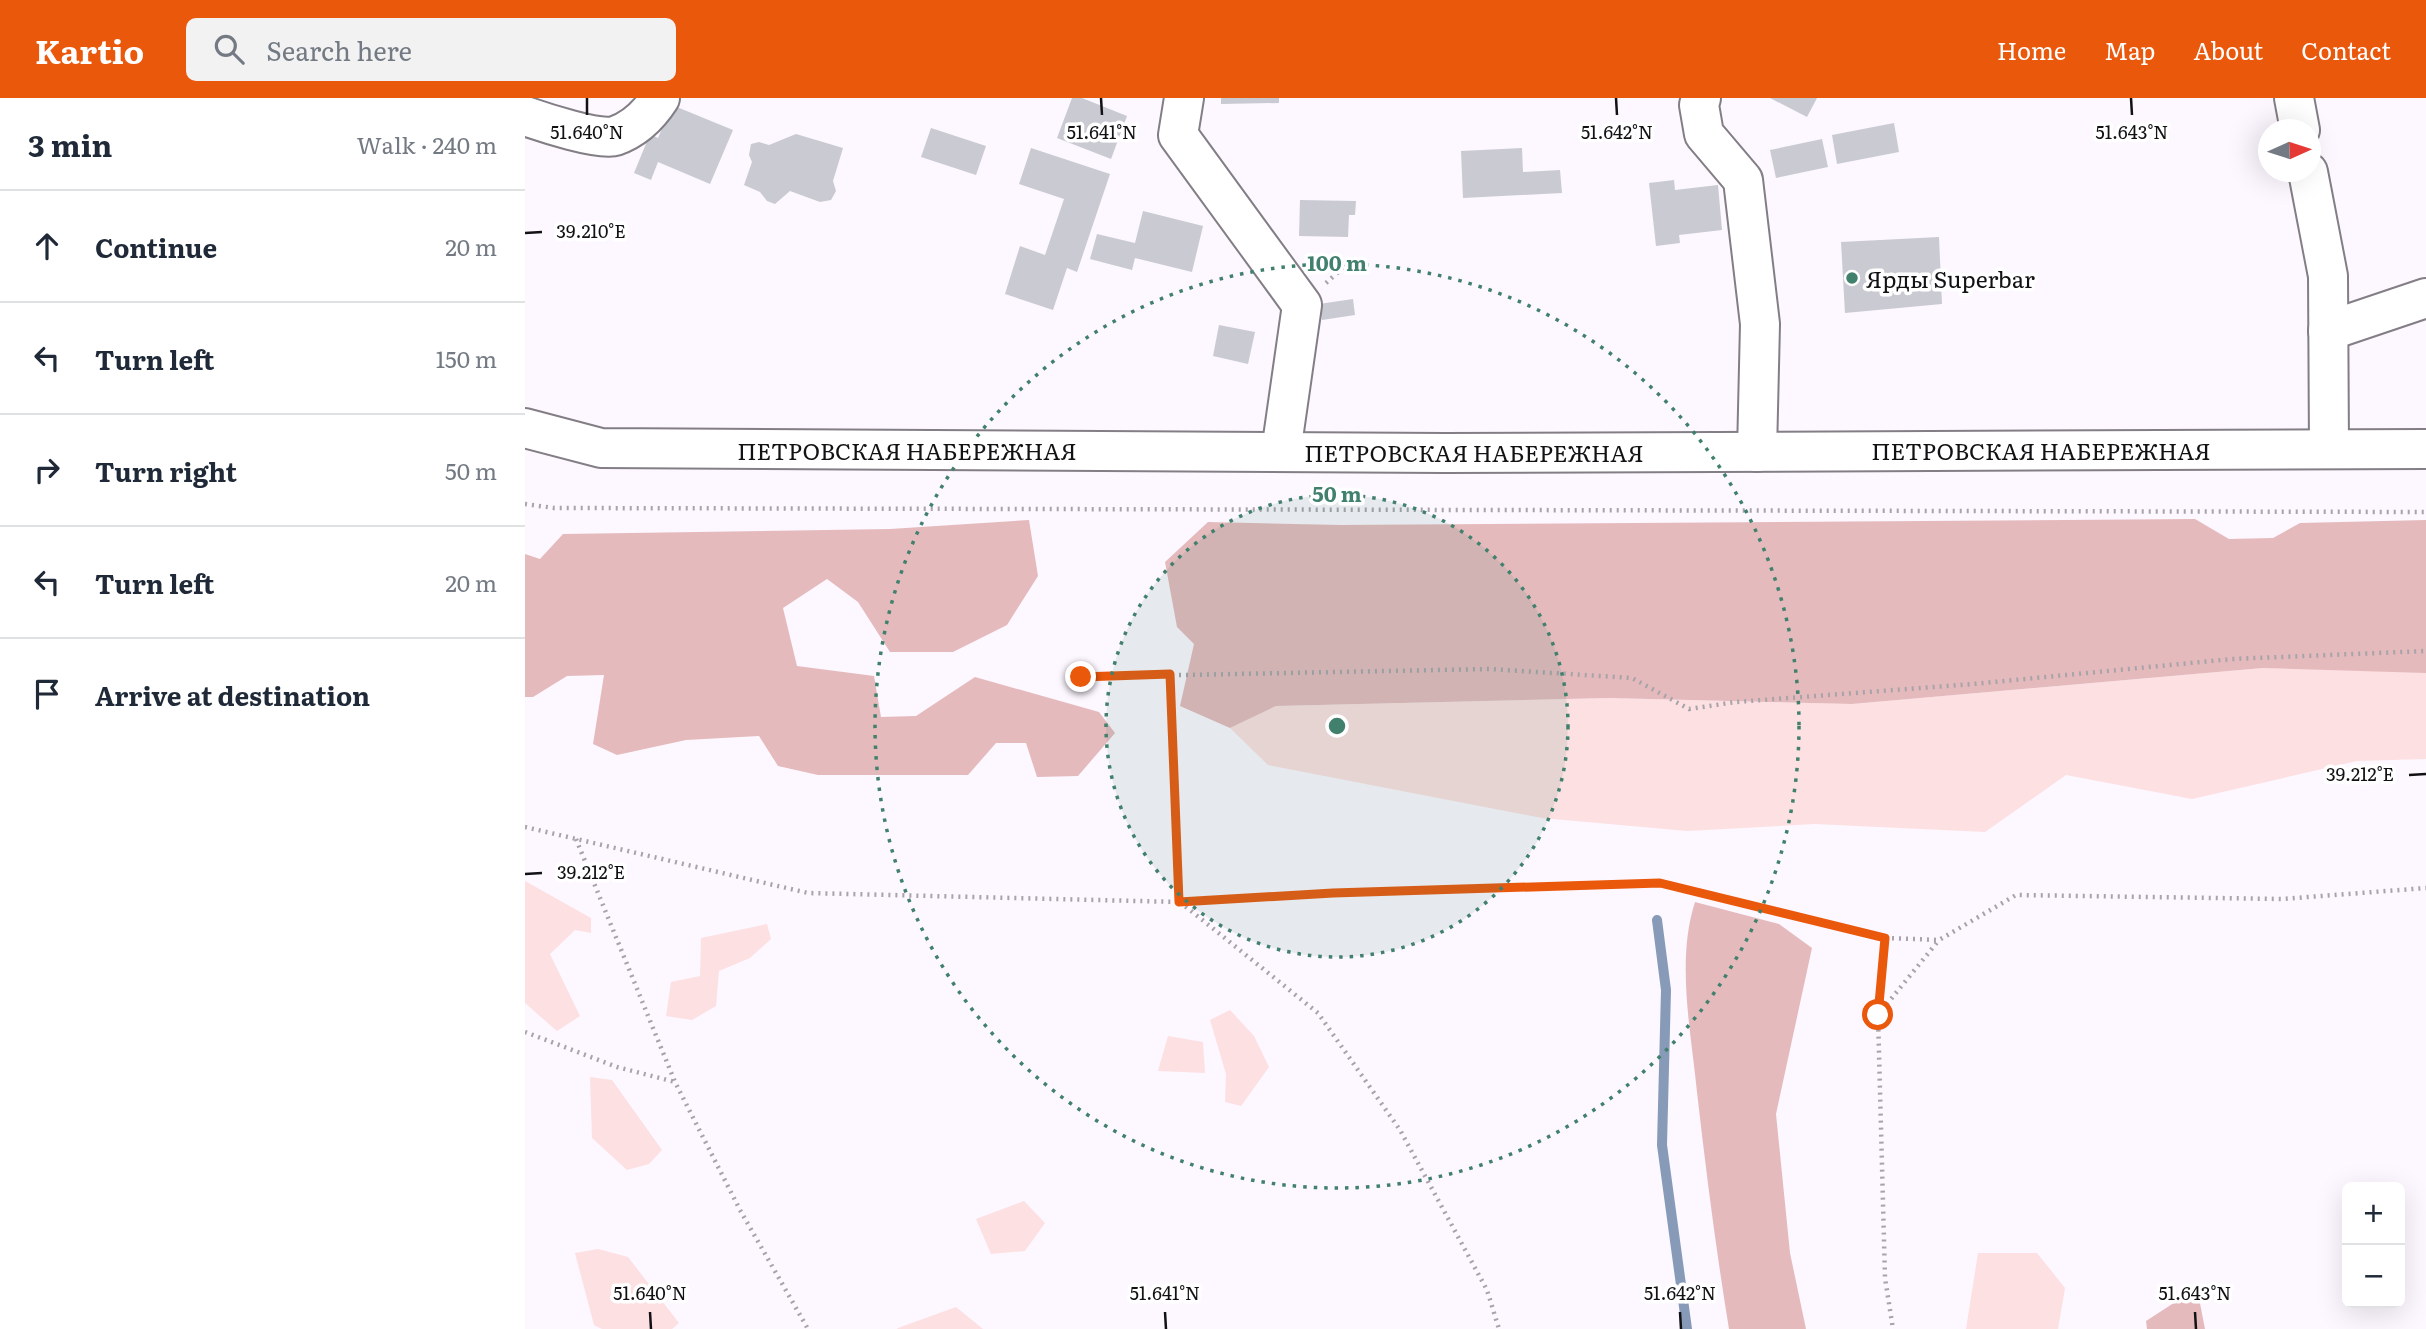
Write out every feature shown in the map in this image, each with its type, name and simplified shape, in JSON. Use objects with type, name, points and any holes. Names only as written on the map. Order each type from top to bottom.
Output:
[{"type":"main road","points":[[525,116],[554,127],[613,137],[648,117],[660,98]]},
{"type":"main road","points":[[1184,98],[1178,135],[1302,305],[1281,452]]},
{"type":"main road","points":[[1701,98],[1699,105],[1704,134],[1743,180],[1760,324],[1756,452]]},
{"type":"main road","points":[[2294,98],[2298,119]]},
{"type":"main road","points":[[2310,182],[2328,276],[2329,449]]},
{"type":"main road","points":[[2328,331],[2426,298]]},
{"type":"main road","name":"ПЕТРОВСКАЯ НАБЕРЕЖНАЯ","points":[[525,428],[601,448],[1281,452],[2426,449]]},
{"type":"path","points":[[525,504],[554,508],[692,509],[2426,512]]},
{"type":"path","points":[[1081,677],[1490,669],[1632,678],[1689,709],[1736,702],[2232,659],[2426,651]]},
{"type":"path","points":[[1170,674],[1179,902],[1318,1013],[1400,1130],[1487,1290],[1499,1329]]},
{"type":"path","points":[[525,827],[809,893],[1179,902],[1333,893],[1660,883],[1885,938],[1939,940]]},
{"type":"path","points":[[575,839],[675,1082],[740,1210],[808,1329]]},
{"type":"path","points":[[1878,1015],[1939,940],[2016,895],[2281,900],[2426,888]]},
{"type":"path","points":[[1885,938],[1878,1015],[1885,1278],[1893,1329]]},
{"type":"path","points":[[525,1032],[617,1067],[675,1082]]},
{"type":"shaded area","points":[[2195,519],[2229,539],[2273,538],[2300,523],[2426,520],[2426,673],[2263,668],[1852,704],[1609,698],[1276,706],[1230,728],[1180,706],[1194,644],[1177,627],[1165,562],[1208,522],[1340,525]]},
{"type":"shaded area","points":[[1029,520],[1038,576],[1007,625],[953,652],[890,652],[858,602],[827,579],[783,608],[797,666],[874,676],[881,717],[916,716],[975,677],[1099,712],[1115,733],[1078,776],[1037,777],[1026,743],[996,743],[968,775],[818,775],[778,766],[759,736],[686,740],[617,755],[593,744],[604,675],[567,676],[533,697],[525,697],[525,554],[540,559],[563,534],[890,529]]},
{"type":"shaded area","points":[[2263,668],[2426,672],[2426,759],[2357,761],[2192,799],[2066,775],[1985,832],[1815,824],[1687,831],[1542,818],[1268,765],[1230,728],[1276,706],[1609,698],[1852,704]]},
{"type":"shaded area","points":[[525,881],[591,918],[591,933],[575,930],[550,954],[580,1016],[557,1031],[525,1003]]},
{"type":"shaded area","points":[[1695,902],[1779,924],[1812,948],[1776,1114],[1790,1253],[1806,1329],[1729,1329],[1708,1181],[1687,996],[1686,948]]},
{"type":"shaded area","points":[[767,924],[771,939],[750,958],[719,971],[716,1006],[692,1020],[666,1016],[671,982],[700,976],[701,938]]},
{"type":"shaded area","points":[[1230,1010],[1254,1036],[1269,1067],[1241,1106],[1225,1102],[1226,1074],[1210,1020]]},
{"type":"shaded area","points":[[1168,1036],[1203,1042],[1205,1073],[1158,1071]]},
{"type":"shaded area","points":[[590,1077],[612,1080],[662,1150],[649,1164],[627,1170],[592,1138]]},
{"type":"shaded area","points":[[1024,1201],[1045,1223],[1025,1251],[991,1254],[976,1219]]},
{"type":"shaded area","points":[[598,1249],[628,1257],[679,1323],[672,1329],[602,1329],[594,1325],[575,1253]]},
{"type":"shaded area","points":[[1978,1253],[2037,1253],[2065,1288],[2058,1329],[1966,1329]]},
{"type":"shaded area","points":[[2197,1288],[2205,1329],[2147,1329],[2146,1321]]},
{"type":"shaded area","points":[[956,1307],[983,1329],[897,1329],[898,1328]]},
{"type":"building","points":[[1072,98],[1082,98],[1127,116],[1111,159],[1057,138]]},
{"type":"building","points":[[1221,98],[1279,98],[1279,103],[1221,104]]},
{"type":"building","points":[[1770,98],[1817,98],[1807,117]]},
{"type":"building","points":[[672,105],[733,130],[710,184],[658,162],[651,180],[634,173],[650,134],[658,138]]},
{"type":"building","points":[[1894,123],[1899,152],[1837,164],[1832,135]]},
{"type":"building","points":[[931,128],[986,146],[976,175],[921,157]]},
{"type":"building","points":[[796,134],[843,148],[833,181],[836,191],[831,200],[820,202],[790,191],[775,204],[767,201],[760,192],[744,185],[752,162],[749,155],[751,144],[759,142],[769,145]]},
{"type":"building","points":[[1822,139],[1828,167],[1776,178],[1770,150]]},
{"type":"building","points":[[1031,148],[1110,174],[1077,272],[1067,268],[1053,310],[1005,294],[1020,246],[1045,255],[1064,199],[1019,184]]},
{"type":"building","points":[[1522,148],[1523,172],[1560,170],[1562,193],[1463,198],[1461,151]]},
{"type":"building","points":[[1674,180],[1675,190],[1718,185],[1722,230],[1679,235],[1680,243],[1656,246],[1649,183]]},
{"type":"building","points":[[1300,200],[1356,201],[1355,215],[1349,215],[1348,237],[1299,236]]},
{"type":"building","points":[[1143,211],[1203,226],[1192,272],[1135,258],[1132,270],[1090,259],[1097,234],[1135,243]]},
{"type":"building","points":[[1939,237],[1942,304],[1845,313],[1841,242]]},
{"type":"building","points":[[1353,299],[1355,315],[1322,320],[1319,304]]},
{"type":"building","points":[[1219,325],[1255,332],[1248,364],[1213,356]]},
{"type":"waterway","points":[[1657,920],[1666,990],[1662,1145],[1687,1329]]},
{"type":"place","name":"Ярды Superbar","points":[[1852,278]]},
{"type":"route","points":[[1081,677],[1170,674],[1179,902],[1333,893],[1660,883],[1885,938],[1878,1015]]}]
